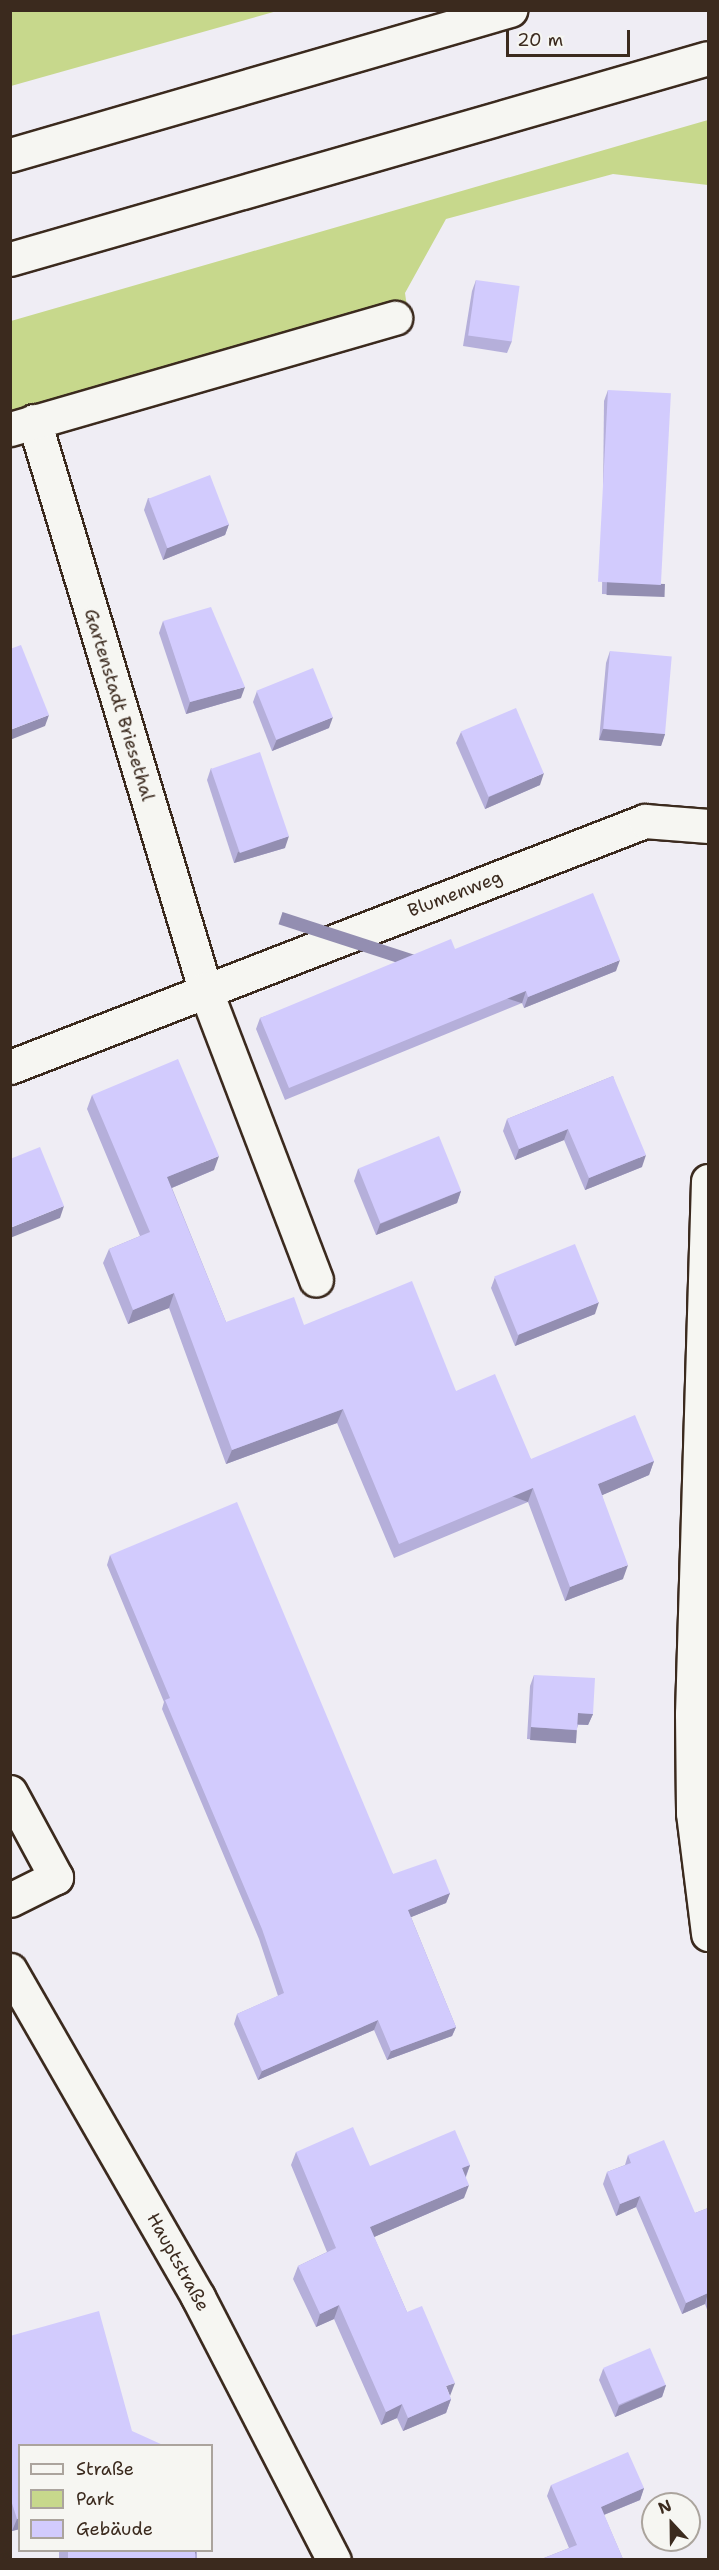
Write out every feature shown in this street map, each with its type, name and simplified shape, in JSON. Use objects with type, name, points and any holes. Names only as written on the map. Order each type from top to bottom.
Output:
[{"type":"main road","points":[[10,155],[510,10]]},
{"type":"main road","points":[[10,259],[708,58]]},
{"type":"main road","points":[[22,425],[395,318]]},
{"type":"main road","name":"Gartenstadt Briesethal","points":[[22,425],[205,989]]},
{"type":"main road","name":"Blumenweg","points":[[10,1067],[205,989],[645,821],[708,826]]},
{"type":"main road","points":[[205,989],[316,1280]]},
{"type":"main road","points":[[708,1181],[692,1714],[693,1813],[708,1934]]},
{"type":"main road","points":[[10,1792],[56,1877],[10,1900]]},
{"type":"main road","name":"Hauptstraße","points":[[10,1971],[198,2297],[334,2559]]},
{"type":"green space","points":[[11,10],[277,10],[277,11],[11,86]]},
{"type":"green space","points":[[708,120],[708,185],[613,174],[446,219],[405,293],[409,321],[11,433],[11,321]]},
{"type":"building","points":[[476,280],[520,286],[512,342],[468,335]]},
{"type":"building","points":[[608,390],[671,393],[661,585],[598,582]]},
{"type":"building","points":[[210,475],[229,524],[167,548],[148,499]]},
{"type":"building","points":[[211,607],[245,687],[190,702],[163,621]]},
{"type":"building","points":[[21,645],[49,715],[10,730],[10,649]]},
{"type":"building","points":[[610,651],[672,656],[665,734],[603,729]]},
{"type":"building","points":[[313,668],[333,717],[276,740],[256,691]]},
{"type":"building","points":[[516,708],[544,773],[489,797],[461,731]]},
{"type":"building","points":[[260,752],[289,836],[240,853],[211,769]]},
{"type":"building","points":[[593,893],[620,960],[528,997],[526,991],[289,1088],[260,1018],[451,939],[455,949]]},
{"type":"building","points":[[178,1059],[219,1156],[167,1177],[226,1322],[294,1297],[304,1325],[412,1281],[456,1391],[495,1374],[531,1459],[635,1415],[654,1461],[598,1484],[628,1565],[570,1587],[533,1488],[399,1544],[343,1409],[232,1450],[174,1293],[133,1310],[109,1249],[150,1232],[92,1095]]},
{"type":"building","points":[[613,1076],[646,1155],[589,1178],[568,1129],[519,1149],[507,1119]]},
{"type":"building","points":[[439,1136],[461,1191],[380,1223],[358,1169]]},
{"type":"building","points":[[40,1147],[64,1206],[10,1228],[10,1159]]},
{"type":"building","points":[[575,1244],[599,1302],[518,1335],[494,1277]]},
{"type":"building","points":[[237,1502],[393,1874],[436,1859],[450,1893],[408,1910],[456,2027],[391,2051],[378,2020],[262,2071],[237,2014],[284,1993],[262,1929],[165,1700],[170,1698],[110,1555]]},
{"type":"building","points":[[534,1675],[595,1678],[593,1714],[578,1713],[577,1730],[531,1727]]},
{"type":"building","points":[[353,2127],[370,2166],[455,2130],[470,2165],[462,2168],[469,2185],[370,2227],[407,2312],[422,2306],[455,2383],[446,2386],[451,2399],[408,2418],[402,2404],[386,2412],[339,2305],[320,2314],[298,2266],[336,2248],[296,2152]]},
{"type":"building","points":[[664,2140],[695,2213],[708,2208],[708,2293],[686,2303],[640,2196],[620,2204],[607,2172],[631,2163],[628,2155]]},
{"type":"building","points":[[99,2311],[132,2431],[161,2444],[18,2444],[17,2519],[10,2497],[10,2336]]},
{"type":"building","points":[[650,2348],[666,2385],[619,2405],[603,2368]]},
{"type":"building","points":[[628,2452],[644,2488],[601,2507],[623,2559],[545,2559],[577,2545],[551,2485]]},
{"type":"building","points":[[68,2552],[195,2552],[195,2559],[68,2559]]}]
